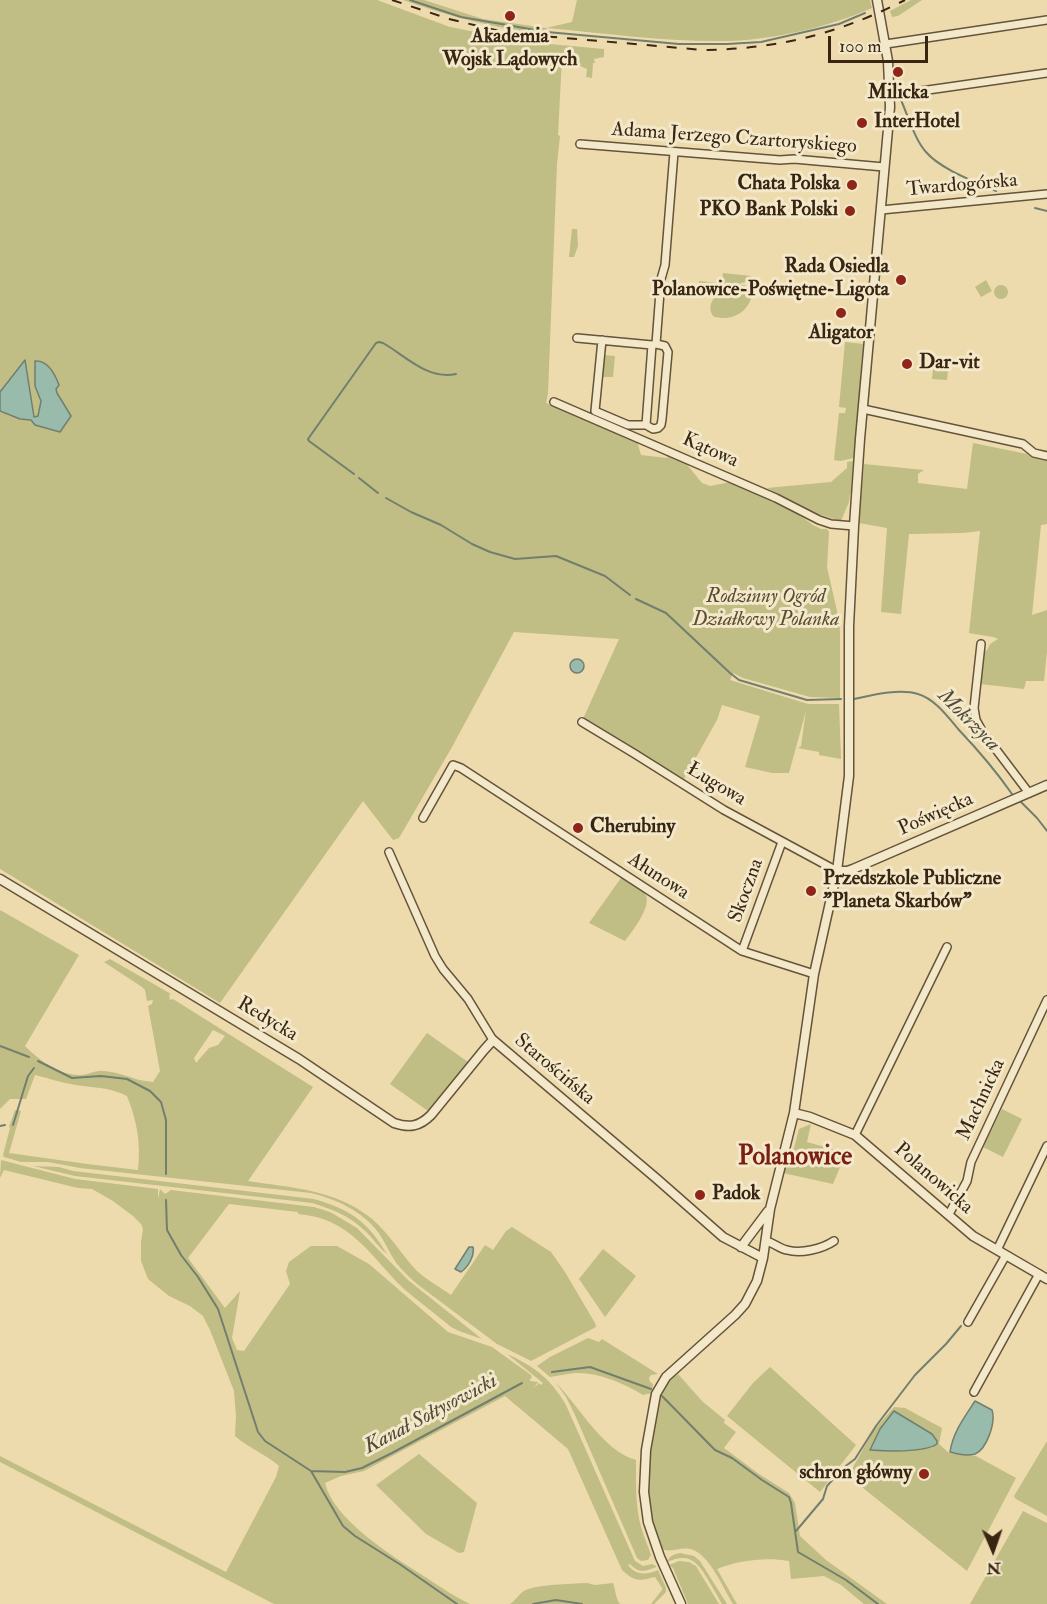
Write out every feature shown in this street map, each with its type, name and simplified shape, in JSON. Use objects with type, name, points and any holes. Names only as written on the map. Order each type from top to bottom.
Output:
[{"type":"street","points":[[681,1604],[655,1546],[645,1508],[645,1462],[656,1394],[666,1377],[735,1315],[744,1304],[759,1276],[770,1209],[794,1113],[814,974],[837,871],[849,776],[849,626],[854,526],[890,94],[886,44],[877,0]]},
{"type":"street","points":[[886,44],[1047,20]]},
{"type":"street","points":[[890,94],[1047,73]]},
{"type":"street","name":"Adama Jerzego Czartoryskiego","points":[[580,144],[884,167]]},
{"type":"street","points":[[645,425],[664,265],[674,152]]},
{"type":"street","name":"Twardogórska","points":[[880,210],[1047,194]]},
{"type":"street","points":[[577,338],[602,340],[665,346],[668,352],[663,419],[658,428],[628,425],[595,411],[602,340]]},
{"type":"street","name":"Kątowa","points":[[554,402],[765,493],[819,520],[831,524],[854,526]]},
{"type":"street","points":[[863,409],[1023,444],[1034,453],[1047,456]]},
{"type":"street","points":[[981,644],[974,708],[976,720],[1029,793]]},
{"type":"street","name":"Ługowa","points":[[582,723],[724,810],[837,871]]},
{"type":"street","name":"Ałunowa","points":[[423,818],[453,765],[461,768],[742,951],[814,974]]},
{"type":"street","name":"Poświęcka","points":[[837,871],[853,869],[1047,785]]},
{"type":"street","name":"Skoczna","points":[[742,951],[782,842]]},
{"type":"street","name":"Starościńska","points":[[389,852],[442,969],[468,999],[493,1040],[723,1237],[763,1258]]},
{"type":"street","name":"Redycka","points":[[0,879],[299,1059],[394,1123],[413,1126],[424,1122],[493,1040]]},
{"type":"street","points":[[855,1135],[947,947]]},
{"type":"street","name":"Machnicka","points":[[949,1215],[967,1182],[971,1162],[1047,1000]]},
{"type":"street","name":"Polanowicka","points":[[794,1113],[820,1120],[855,1135],[973,1236],[1043,1276]]},
{"type":"street","points":[[997,1250],[1047,1146]]},
{"type":"street","points":[[741,1247],[770,1209]]},
{"type":"street","points":[[766,1240],[787,1250],[795,1251],[819,1248],[834,1241]]},
{"type":"street","points":[[968,1322],[1006,1255]]},
{"type":"street","points":[[974,1392],[1043,1276]]},
{"type":"green space","name":"Rodzinny Ogród Działkowy Polanka","points":[[0,0],[377,0],[450,27],[528,42],[604,49],[604,57],[594,59],[592,78],[586,77],[587,69],[562,58],[546,403],[637,441],[641,455],[667,458],[668,455],[684,461],[702,483],[710,486],[731,482],[798,514],[821,529],[827,529],[829,532],[827,567],[840,632],[840,698],[810,697],[733,673],[730,680],[808,704],[839,704],[841,759],[798,748],[801,746],[806,711],[789,773],[772,773],[745,767],[760,716],[722,705],[717,720],[684,779],[583,719],[619,639],[514,632],[452,747],[399,838],[393,840],[363,801],[220,1003],[0,869]]},
{"type":"green space","points":[[403,0],[424,0],[483,19],[546,28],[572,22],[577,0],[870,0],[872,8],[836,22],[775,36],[735,41],[695,41],[547,28],[545,35],[473,21]]},
{"type":"green space","points":[[911,0],[922,0],[898,16],[892,17],[890,11]]},
{"type":"green space","points":[[572,229],[577,229],[578,246],[574,257],[569,257]]},
{"type":"green space","points":[[723,273],[751,276],[751,278],[723,288]]},
{"type":"green space","points":[[986,280],[992,291],[981,297],[975,287]]},
{"type":"green space","points":[[699,281],[719,283],[717,293],[710,297],[697,296]]},
{"type":"green space","points":[[743,285],[752,291],[744,310],[727,318],[713,316],[711,304],[714,299],[724,291]]},
{"type":"green space","points":[[998,285],[1004,285],[1008,292],[1004,299],[998,299],[994,295],[994,289]]},
{"type":"green space","points":[[845,342],[863,344],[854,458],[840,461],[834,460],[839,413],[845,413],[846,408],[839,407]]},
{"type":"green space","points":[[604,355],[615,356],[613,377],[602,377]]},
{"type":"green space","points":[[933,369],[948,370],[947,380],[932,379]]},
{"type":"green space","points":[[973,443],[1047,460],[1047,524],[1041,525],[1032,615],[1047,610],[1044,681],[1026,681],[1024,689],[980,684],[983,653],[990,644],[998,639],[969,633],[980,531],[909,534],[901,614],[881,612],[887,528],[859,523],[864,464],[924,470],[918,474],[918,483],[967,489]]},
{"type":"green space","points":[[853,461],[851,493],[841,521],[811,512],[767,488],[831,482],[847,468],[847,462]]},
{"type":"green space","points":[[621,878],[645,894],[647,899],[641,918],[625,941],[589,923]]},
{"type":"green space","points":[[0,910],[79,955],[25,1046],[43,1062],[73,1075],[104,1071],[153,1082],[160,1071],[148,1006],[153,1000],[147,1001],[145,990],[142,987],[104,962],[110,959],[171,994],[169,995],[170,1000],[173,999],[313,1087],[248,1181],[312,1191],[357,1208],[377,1224],[417,1271],[451,1295],[485,1245],[493,1250],[506,1231],[512,1227],[551,1252],[596,1327],[531,1361],[497,1344],[417,1284],[397,1264],[372,1225],[348,1207],[330,1199],[311,1193],[80,1168],[48,1162],[21,1162],[4,1157],[9,1127],[15,1110],[21,1111],[9,1153],[138,1170],[139,1151],[136,1123],[127,1096],[120,1093],[35,1075],[26,1099],[10,1099],[0,1109]],"holes":[[[213,1030],[225,1036],[218,1045],[209,1048],[196,1063],[194,1058]]]},
{"type":"green space","points":[[427,1033],[468,1062],[428,1111],[390,1084]]},
{"type":"green space","points":[[1002,1109],[1022,1119],[1003,1157],[983,1147]]},
{"type":"green space","points":[[811,1124],[807,1142],[846,1153],[833,1184],[783,1173],[786,1159],[791,1159],[799,1129]]},
{"type":"green space","points":[[1,1160],[75,1179],[158,1189],[158,1199],[160,1189],[165,1194],[171,1190],[314,1207],[330,1212],[357,1228],[408,1280],[482,1339],[451,1327],[404,1289],[346,1231],[332,1223],[298,1214],[298,1212],[229,1204],[188,1258],[225,1308],[240,1291],[232,1338],[237,1350],[244,1351],[290,1284],[286,1271],[289,1262],[311,1246],[337,1246],[369,1264],[448,1332],[492,1347],[531,1375],[530,1381],[538,1382],[534,1388],[539,1383],[541,1385],[543,1383],[507,1354],[526,1363],[548,1381],[566,1405],[635,1561],[643,1566],[652,1564],[656,1567],[642,1571],[628,1565],[642,1574],[658,1570],[666,1592],[654,1604],[651,1604],[662,1590],[655,1577],[637,1580],[622,1570],[568,1449],[505,1396],[364,1471],[341,1476],[325,1483],[330,1497],[340,1510],[365,1535],[409,1567],[470,1604],[274,1604],[0,1462],[0,1456],[226,1572],[276,1477],[279,1466],[235,1436],[234,1391],[210,1330],[203,1316],[190,1306],[169,1296],[148,1279],[141,1261],[143,1229],[141,1224],[113,1201],[92,1189],[78,1188],[4,1170],[0,1178]]},
{"type":"green space","points":[[33,1166],[59,1167],[73,1171],[314,1199],[357,1218],[372,1233],[387,1254],[352,1220],[312,1203],[75,1176]]},
{"type":"green space","points":[[603,1249],[636,1276],[605,1317],[579,1279]]},
{"type":"green space","points":[[588,1338],[599,1342],[602,1339],[658,1374],[651,1375],[649,1378],[653,1384],[652,1393],[643,1395],[593,1374],[574,1373],[550,1377],[537,1366]]},
{"type":"green space","points":[[770,1367],[856,1445],[820,1492],[727,1416],[753,1383]]},
{"type":"green space","points":[[678,1374],[702,1401],[725,1420],[724,1423],[736,1432],[724,1448],[789,1493],[795,1503],[800,1536],[826,1560],[887,1604],[864,1604],[841,1585],[824,1576],[791,1579],[789,1561],[762,1559],[735,1563],[717,1569],[737,1604],[733,1604],[709,1564],[697,1552],[690,1549],[662,1549],[650,1509],[651,1446],[660,1396],[668,1382]]},
{"type":"green space","points":[[556,1383],[602,1438],[624,1455],[636,1460],[636,1494],[641,1527],[651,1555],[648,1560],[641,1561],[637,1558],[575,1415]]},
{"type":"green space","points":[[894,1407],[905,1408],[942,1428],[939,1444],[949,1453],[976,1456],[1016,1478],[967,1571],[848,1476],[874,1430]],"holes":[[[880,1429],[934,1447],[896,1451],[870,1450]]]},
{"type":"green space","points":[[1047,1441],[1047,1516],[1014,1496]]},
{"type":"green space","points":[[419,1454],[477,1503],[464,1552],[459,1553],[426,1534],[376,1485]]},
{"type":"green space","points":[[1023,1511],[1047,1523],[1047,1604],[970,1604]]},
{"type":"green space","points":[[680,1553],[694,1556],[700,1561],[727,1604],[722,1604],[703,1572],[691,1560],[681,1558],[667,1562],[669,1558]]},
{"type":"green space","points":[[679,1561],[689,1562],[696,1566],[719,1604],[688,1604],[673,1568],[669,1565]]},
{"type":"green space","points":[[587,1583],[595,1585],[613,1583],[620,1604],[510,1604],[522,1592],[537,1587]]},
{"type":"shaded area","points":[[25,360],[34,417],[38,416],[41,401],[35,386],[35,361],[47,365],[55,376],[59,385],[56,389],[57,393],[71,416],[60,432],[0,411],[0,392]]},
{"type":"shaded area","points":[[577,659],[582,661],[584,666],[582,671],[577,673],[572,671],[570,666],[572,661]]},
{"type":"shaded area","points":[[469,1247],[473,1247],[472,1258],[461,1272],[455,1269]]},
{"type":"shaded area","points":[[975,1401],[992,1410],[993,1421],[990,1435],[983,1447],[975,1454],[950,1452],[956,1432]]},
{"type":"shaded area","points":[[894,1411],[932,1434],[937,1444],[914,1450],[870,1450],[880,1429]]},
{"type":"waterway","points":[[410,0],[461,17],[547,32],[679,44],[761,42],[839,24],[865,13]]},
{"type":"waterway","points":[[901,100],[918,141],[932,158],[959,174],[996,191]]},
{"type":"waterway","points":[[1035,208],[1047,211]]},
{"type":"waterway","points":[[354,474],[308,439],[376,343],[383,343],[417,366],[436,374],[456,374]]},
{"type":"waterway","points":[[359,478],[378,493]]},
{"type":"waterway","name":"Mokrzyca","points":[[386,498],[490,552],[515,559],[556,556],[605,576],[630,595]]},
{"type":"waterway","name":"Mokrzyca","points":[[636,599],[666,613],[739,680],[807,700],[841,699]]},
{"type":"waterway","name":"Mokrzyca","points":[[854,699],[903,692],[924,696],[946,714],[1012,794]]},
{"type":"waterway","name":"Mokrzyca","points":[[1021,802],[1047,831]]},
{"type":"waterway","points":[[0,1046],[29,1057]]},
{"type":"waterway","name":"Kanał Sołtysowicki","points":[[38,1061],[72,1078],[101,1076],[127,1079],[150,1091],[161,1102],[166,1120],[166,1174]]},
{"type":"waterway","name":"Kanał Sołtysowicki","points":[[13,1125],[28,1076],[34,1068]]},
{"type":"waterway","name":"Kanał Sołtysowicki","points":[[0,1126],[5,1125]]},
{"type":"waterway","name":"Kanał Sołtysowicki","points":[[166,1200],[167,1230],[218,1309],[258,1432],[265,1441],[311,1471],[345,1472],[362,1468],[522,1383]]},
{"type":"waterway","points":[[986,1284],[999,1260]]},
{"type":"waterway","points":[[966,1319],[974,1304]]},
{"type":"waterway","points":[[796,1531],[823,1499],[827,1486],[843,1468],[855,1459],[876,1426],[915,1375],[961,1326]]},
{"type":"waterway","name":"Kanał Sołtysowicki","points":[[552,1372],[590,1367],[651,1389]]},
{"type":"waterway","name":"Kanał Sołtysowicki","points":[[662,1396],[715,1450],[732,1458],[789,1497],[798,1552],[846,1580],[878,1604]]},
{"type":"waterway","points":[[311,1471],[343,1526],[457,1604]]},
{"type":"waterway","points":[[533,1604],[556,1600],[582,1604]]},
{"type":"railway","points":[[392,0],[449,19],[508,33],[703,50],[757,47],[807,37],[856,22],[905,0]]},
{"type":"place","name":"Akademia Wojsk Lądowych","points":[[510,16]]},
{"type":"place","name":"Milicka","points":[[898,72]]},
{"type":"place","name":"InterHotel","points":[[862,123]]},
{"type":"place","name":"Chata Polska","points":[[852,185]]},
{"type":"place","name":"PKO Bank Polski","points":[[850,211]]},
{"type":"place","name":"Rada Osiedla Polanowice-Poświętne-Ligota","points":[[901,280]]},
{"type":"place","name":"Aligator","points":[[841,313]]},
{"type":"place","name":"Dar-vit","points":[[907,364]]},
{"type":"place","name":"Cherubiny","points":[[578,828]]},
{"type":"place","name":"Przedszkole Publiczne \"Planeta Skarbów\"","points":[[811,891]]},
{"type":"place","name":"Padok","points":[[700,1195]]},
{"type":"place","name":"schron główny","points":[[924,1474]]},
{"type":"district","name":"Polanowice","points":[[795,1158]]}]
